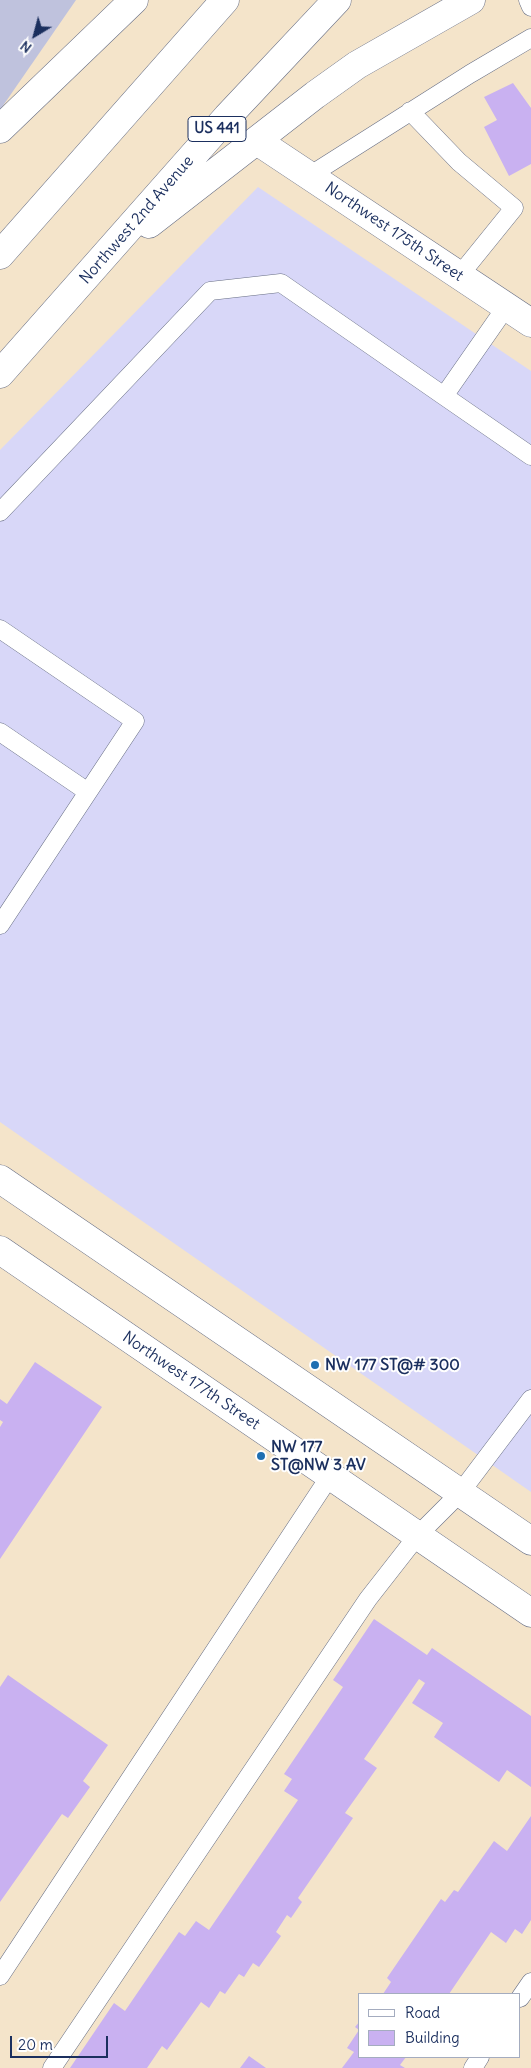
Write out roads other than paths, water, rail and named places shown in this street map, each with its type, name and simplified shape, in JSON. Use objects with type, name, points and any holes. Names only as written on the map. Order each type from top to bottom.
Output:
[{"type":"street","points":[[0,129],[134,0]]},
{"type":"street","points":[[0,255],[225,0]]},
{"type":"street","name":"Northwest 2nd Avenue","points":[[0,374],[227,117],[336,0]]},
{"type":"street","points":[[100,262],[315,95],[357,65],[471,0]]},
{"type":"street","name":"Northwest 175th Street","points":[[257,141],[531,323]]},
{"type":"street","points":[[0,1179],[531,1541]]},
{"type":"street","name":"Northwest 177th Street","points":[[0,1250],[531,1613]]},
{"type":"lane","points":[[528,0],[531,6]]},
{"type":"lane","points":[[309,176],[410,111],[531,38]]},
{"type":"lane","points":[[410,111],[459,162],[514,208],[459,276]]},
{"type":"lane","points":[[0,512],[210,291],[281,284],[531,456]]},
{"type":"lane","points":[[444,396],[506,307]]},
{"type":"lane","points":[[0,629],[135,721],[0,925]]},
{"type":"lane","points":[[0,732],[88,792]]},
{"type":"lane","points":[[52,2068],[368,1599],[418,1535],[460,1493],[528,1408]]},
{"type":"lane","points":[[0,1976],[330,1476]]},
{"type":"lane","points":[[521,1997],[531,1982]]},
{"type":"place","name":"NW 177 ST@# 300","points":[[315,1365]]},
{"type":"place","name":"NW 177 ST@NW 3 AV","points":[[261,1456]]}]
